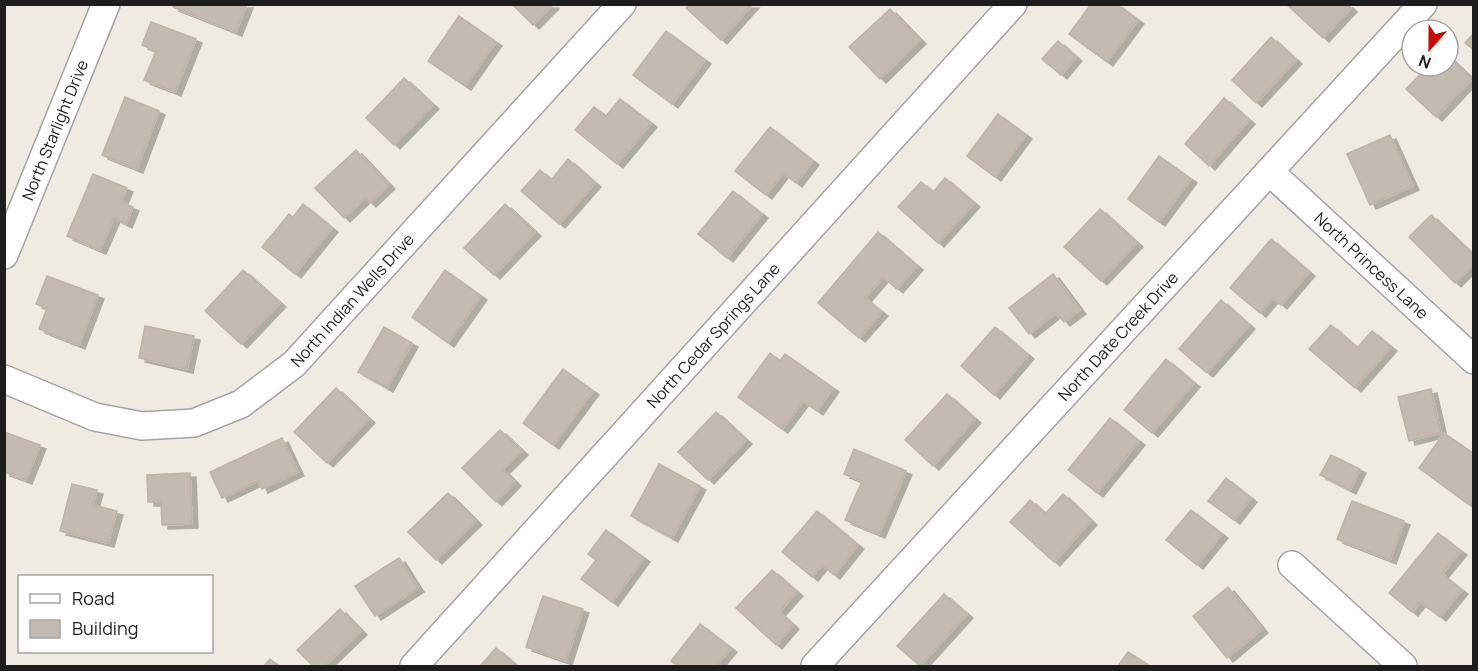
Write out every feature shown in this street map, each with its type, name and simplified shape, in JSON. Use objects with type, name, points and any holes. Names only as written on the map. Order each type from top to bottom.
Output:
[{"type":"street","name":"North Starlight Drive","points":[[4,255],[106,4]]},
{"type":"street","name":"North Indian Wells Drive","points":[[4,379],[95,417],[142,426],[194,423],[241,404],[294,364],[622,4]]},
{"type":"street","name":"North Cedar Springs Lane","points":[[414,666],[1013,4]]},
{"type":"street","name":"North Date Creek Drive","points":[[815,666],[1423,4]]},
{"type":"street","name":"North Princess Lane","points":[[1270,172],[1473,360]]},
{"type":"street","points":[[1292,565],[1403,666]]},
{"type":"building","points":[[174,4],[247,4],[236,32],[173,7]]},
{"type":"building","points":[[512,4],[553,4],[553,5],[533,25]]},
{"type":"building","points":[[690,4],[753,4],[721,40],[686,8]]},
{"type":"building","points":[[1091,4],[1117,4],[1138,20],[1107,62],[1069,34]]},
{"type":"building","points":[[1286,4],[1347,4],[1351,8],[1323,38]]},
{"type":"building","points":[[890,9],[920,40],[880,79],[849,47]]},
{"type":"building","points":[[459,16],[496,42],[465,86],[428,61]]},
{"type":"building","points":[[151,22],[196,39],[175,92],[144,80],[156,51],[142,45]]},
{"type":"building","points":[[666,31],[705,60],[672,104],[633,75]]},
{"type":"building","points":[[1474,33],[1474,50],[1465,43]]},
{"type":"building","points":[[1271,37],[1296,60],[1256,103],[1232,80]]},
{"type":"building","points":[[1058,41],[1076,57],[1061,75],[1042,59]]},
{"type":"building","points":[[1460,68],[1472,79],[1436,117],[1406,89],[1417,78],[1460,78]]},
{"type":"building","points":[[404,78],[433,105],[394,145],[366,118]]},
{"type":"building","points":[[125,97],[159,111],[137,169],[102,155]]},
{"type":"building","points":[[1224,98],[1249,120],[1209,166],[1185,144]]},
{"type":"building","points":[[620,99],[651,123],[617,164],[575,130],[594,107],[606,116]]},
{"type":"building","points":[[998,114],[1026,135],[995,177],[967,156]]},
{"type":"building","points":[[770,127],[813,161],[796,183],[783,173],[766,195],[735,171]]},
{"type":"building","points":[[1390,135],[1413,186],[1370,205],[1347,154]]},
{"type":"building","points":[[356,150],[389,185],[370,203],[365,198],[344,218],[315,188]]},
{"type":"building","points":[[1159,156],[1191,179],[1159,222],[1128,199]]},
{"type":"building","points":[[568,159],[595,183],[559,224],[521,191],[540,170],[551,180]]},
{"type":"building","points":[[93,174],[127,188],[121,202],[133,207],[126,224],[114,218],[100,250],[67,236]]},
{"type":"building","points":[[945,178],[974,203],[938,243],[898,207],[921,182],[933,192]]},
{"type":"building","points":[[733,191],[762,214],[727,258],[698,234]]},
{"type":"building","points":[[303,204],[332,228],[295,274],[262,247],[289,214],[293,217]]},
{"type":"building","points":[[505,204],[535,232],[494,275],[464,248]]},
{"type":"building","points":[[1100,209],[1137,243],[1101,281],[1064,247]]},
{"type":"building","points":[[1431,215],[1474,256],[1474,264],[1455,283],[1409,237]]},
{"type":"building","points":[[878,232],[917,266],[897,289],[883,277],[865,298],[882,312],[859,338],[818,303]]},
{"type":"building","points":[[1271,239],[1309,272],[1281,305],[1273,298],[1260,313],[1230,288]]},
{"type":"building","points":[[243,270],[280,303],[241,344],[205,311]]},
{"type":"building","points":[[445,270],[481,296],[448,343],[412,317]]},
{"type":"building","points":[[1053,274],[1080,310],[1064,322],[1056,313],[1029,334],[1009,308]]},
{"type":"building","points":[[47,276],[98,295],[79,345],[39,329],[47,308],[36,304]]},
{"type":"building","points":[[1221,300],[1249,325],[1207,373],[1179,349]]},
{"type":"building","points":[[1331,325],[1357,348],[1372,331],[1391,347],[1355,388],[1309,349]]},
{"type":"building","points":[[145,326],[194,336],[187,369],[139,358]]},
{"type":"building","points":[[384,327],[412,343],[387,388],[358,372]]},
{"type":"building","points":[[995,327],[1028,355],[994,395],[961,366]]},
{"type":"building","points":[[770,353],[780,361],[785,354],[833,388],[817,411],[803,401],[782,429],[738,397]]},
{"type":"building","points":[[1166,359],[1194,383],[1152,433],[1124,410]]},
{"type":"building","points":[[563,369],[593,391],[553,445],[523,423]]},
{"type":"building","points":[[336,388],[369,419],[327,463],[294,432]]},
{"type":"building","points":[[1431,389],[1441,433],[1409,441],[1398,397]]},
{"type":"building","points":[[947,394],[975,419],[933,466],[905,440]]},
{"type":"building","points":[[716,412],[746,440],[708,480],[678,452]]},
{"type":"building","points":[[1110,418],[1139,441],[1097,493],[1068,470]]},
{"type":"building","points":[[500,430],[522,451],[503,470],[515,482],[496,502],[462,468]]},
{"type":"building","points":[[4,432],[40,445],[26,480],[4,472]]},
{"type":"building","points":[[1444,433],[1474,454],[1474,497],[1468,504],[1419,468]]},
{"type":"building","points":[[282,438],[298,472],[262,489],[258,481],[222,498],[210,472]]},
{"type":"building","points":[[854,449],[906,471],[879,534],[845,520],[862,481],[844,474]]},
{"type":"building","points":[[1331,455],[1360,469],[1350,490],[1320,475]]},
{"type":"building","points":[[659,464],[700,486],[672,538],[631,516]]},
{"type":"building","points":[[190,473],[192,524],[162,525],[161,502],[148,502],[147,475]]},
{"type":"building","points":[[1226,478],[1251,498],[1234,520],[1208,501]]},
{"type":"building","points":[[72,484],[97,490],[93,505],[117,511],[108,543],[60,531]]},
{"type":"building","points":[[448,493],[476,521],[436,560],[408,532]]},
{"type":"building","points":[[1063,494],[1091,521],[1054,562],[1010,522],[1030,500],[1045,514]]},
{"type":"building","points":[[1352,501],[1404,521],[1390,560],[1337,539]]},
{"type":"building","points":[[1191,510],[1222,534],[1197,565],[1166,540]]},
{"type":"building","points":[[817,511],[858,545],[834,575],[822,565],[812,577],[782,552]]},
{"type":"building","points":[[606,530],[644,558],[612,602],[581,579],[596,560],[588,554]]},
{"type":"building","points":[[1438,533],[1461,551],[1442,574],[1462,590],[1440,617],[1420,602],[1412,612],[1389,593]]},
{"type":"building","points":[[399,558],[418,588],[375,616],[355,586]]},
{"type":"building","points":[[772,570],[797,592],[779,612],[793,625],[776,645],[736,608]]},
{"type":"building","points":[[1228,587],[1262,629],[1227,658],[1193,616]]},
{"type":"building","points":[[944,594],[967,614],[920,666],[897,646]]},
{"type":"building","points":[[543,596],[583,609],[566,661],[526,647]]},
{"type":"building","points":[[340,609],[361,631],[324,666],[313,666],[297,650]]},
{"type":"building","points":[[700,624],[731,648],[716,666],[678,666],[671,661]]},
{"type":"building","points":[[496,648],[517,666],[480,666]]},
{"type":"building","points":[[1128,652],[1150,666],[1118,666]]},
{"type":"building","points":[[270,659],[279,666],[264,666]]}]
